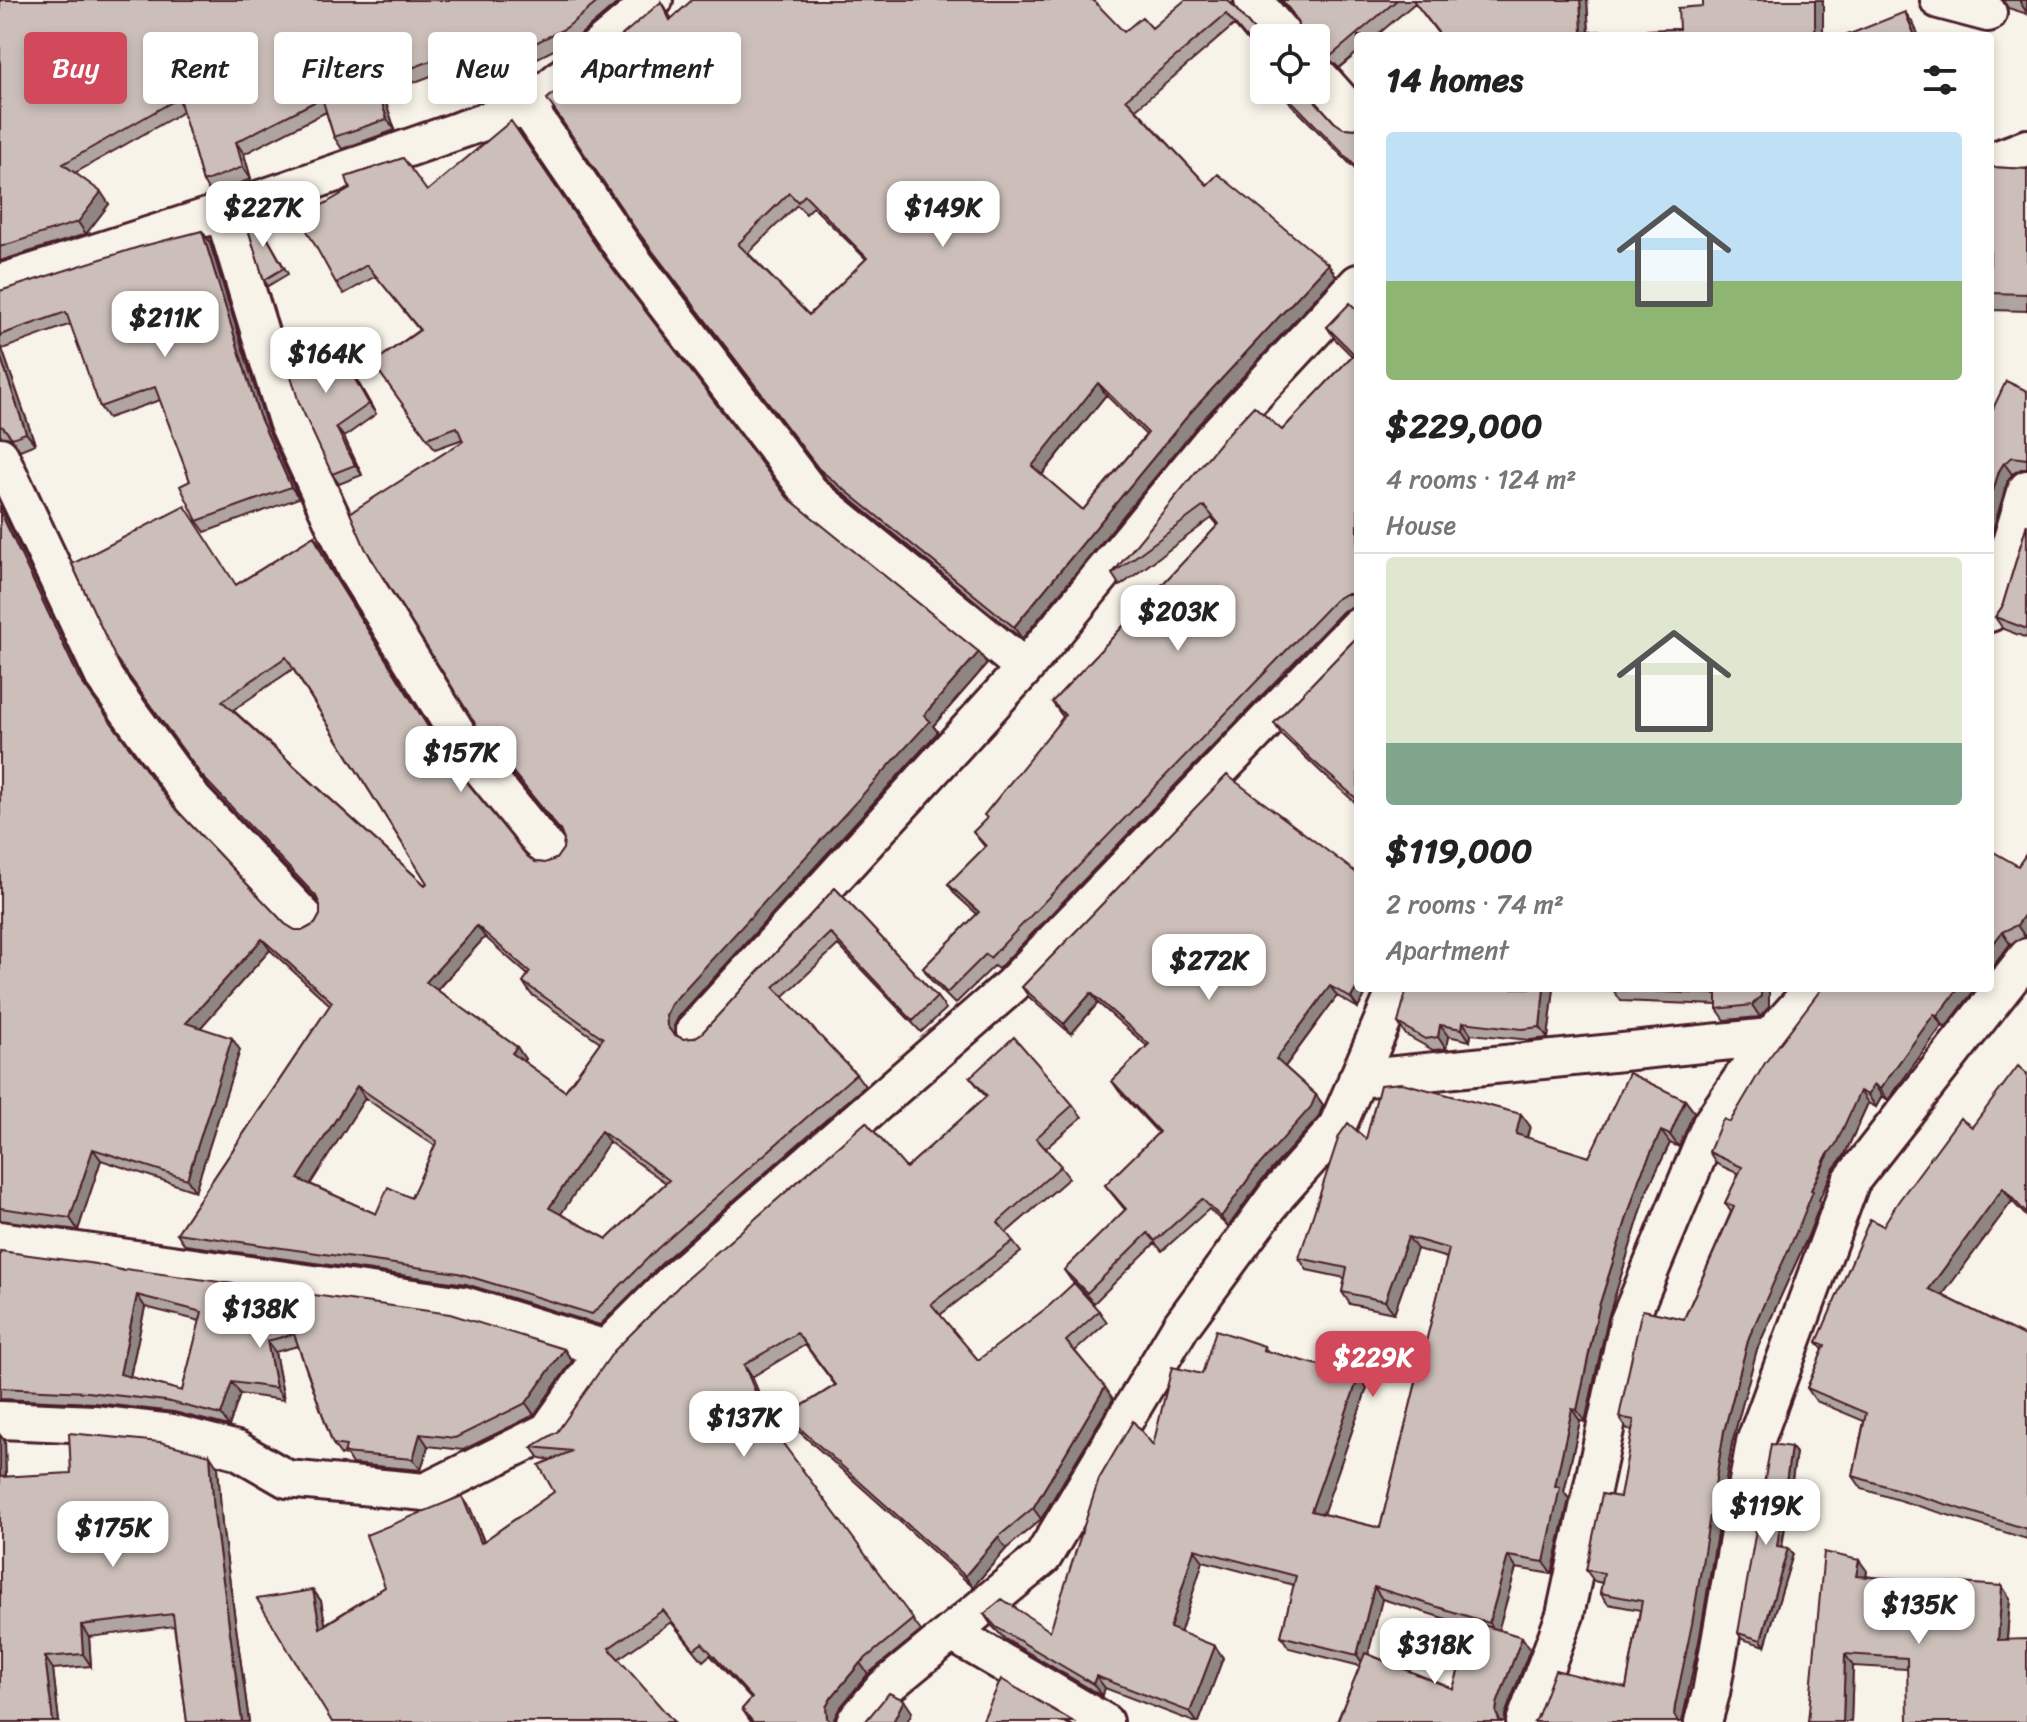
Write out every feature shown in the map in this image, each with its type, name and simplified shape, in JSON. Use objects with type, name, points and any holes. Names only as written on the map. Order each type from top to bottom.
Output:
[{"type":"street","points":[[0,283],[223,212],[527,107],[654,0]]},
{"type":"street","points":[[1253,0],[1273,24]]},
{"type":"street","points":[[1939,0],[1989,16]]},
{"type":"street","points":[[1330,89],[1354,116]]},
{"type":"street","points":[[527,107],[626,252],[812,495],[1025,668]]},
{"type":"street","points":[[1994,160],[2027,148]]},
{"type":"street","points":[[223,212],[287,421],[355,569],[472,757],[551,854]]},
{"type":"street","points":[[695,1030],[1025,668],[1214,438],[1354,287]]},
{"type":"street","points":[[0,456],[105,679],[194,801],[308,921]]},
{"type":"street","points":[[1994,600],[2027,489]]},
{"type":"street","points":[[0,1420],[94,1424],[172,1433],[237,1450],[287,1479],[425,1492],[548,1431],[606,1349],[679,1276],[1012,985],[1354,630]]},
{"type":"street","points":[[1703,1722],[1711,1693],[1755,1442],[1851,1181],[2027,957]]},
{"type":"street","points":[[855,1722],[884,1688],[1043,1557],[1181,1326],[1277,1195],[1336,1129],[1395,992]]},
{"type":"street","points":[[1525,1722],[1565,1615],[1628,1323],[1711,1124],[1770,1037],[1810,992]]},
{"type":"street","points":[[1357,1079],[1770,1037]]},
{"type":"street","points":[[0,1240],[463,1305],[606,1349]]},
{"type":"street","points":[[952,1633],[1104,1722]]},
{"type":"building","points":[[0,0],[600,0],[566,28],[537,42],[537,32],[428,32],[428,62],[412,68],[412,32],[274,32],[274,104],[310,104],[236,142],[243,167],[203,182],[181,104],[258,104],[258,32],[143,32],[143,104],[168,104],[63,164],[101,192],[78,222],[0,247]]},
{"type":"building","points":[[692,0],[1093,0],[1124,32],[1142,17],[1152,28],[1185,0],[1228,0],[1250,26],[1250,42],[1226,14],[1126,99],[1207,185],[1218,174],[1328,264],[1190,413],[1014,627],[819,469],[635,228],[547,99],[553,94],[553,104],[741,104],[741,32],[626,32],[661,2],[670,20]],"holes":[[[789,193],[798,202],[805,195],[867,258],[809,315],[738,244]],[[1098,383],[1148,433],[1083,510],[1032,466]]]},
{"type":"building","points":[[1282,0],[1397,0],[1359,32],[1354,32],[1354,36],[1331,56],[1330,24],[1298,24]]},
{"type":"building","points":[[1413,0],[1580,0],[1582,32],[1438,32]]},
{"type":"building","points":[[1703,0],[1815,0],[1815,32],[1582,32],[1679,29],[1678,8],[1703,6]]},
{"type":"building","points":[[1905,12],[1913,32],[1855,32]]},
{"type":"building","points":[[324,104],[382,104],[387,119],[334,137]]},
{"type":"building","points":[[1295,104],[1318,104],[1334,122],[1343,128],[1354,129],[1354,165]]},
{"type":"building","points":[[511,121],[601,253],[787,497],[979,652],[924,715],[930,721],[671,1004],[666,1015],[667,1026],[673,1034],[683,1039],[702,1033],[835,888],[937,997],[913,1021],[830,933],[774,987],[856,1074],[657,1249],[592,1314],[458,1273],[177,1233],[332,1002],[262,939],[186,1023],[232,1038],[187,1179],[93,1149],[70,1218],[0,1208],[0,511],[80,680],[171,804],[285,924],[295,930],[304,930],[315,924],[320,915],[316,896],[202,776],[115,657],[72,564],[185,506],[236,585],[314,536],[329,568],[448,759],[527,856],[535,862],[545,863],[556,859],[563,849],[560,830],[481,733],[365,548],[350,513],[463,441],[457,427],[427,438],[373,363],[420,330],[367,265],[336,283],[300,218],[350,189],[346,177],[403,158],[427,191]],"holes":[[[286,657],[427,883],[425,885],[222,701]],[[477,926],[530,972],[523,982],[603,1038],[565,1091],[512,1053],[517,1047],[426,982]],[[357,1086],[437,1141],[411,1198],[388,1187],[376,1214],[298,1179]],[[601,1131],[669,1180],[607,1239],[549,1208]]]},
{"type":"building","points":[[1994,167],[2027,169],[2027,294],[1994,293]]},
{"type":"building","points":[[255,216],[284,268],[264,280],[245,219]]},
{"type":"building","points":[[202,231],[259,416],[291,487],[197,521],[180,486],[190,481],[155,387],[100,407],[66,312],[0,335],[0,291],[139,247]]},
{"type":"building","points":[[1350,303],[1354,307],[1354,354],[1327,327]]},
{"type":"building","points":[[327,330],[369,404],[336,427],[355,465],[332,474],[299,403],[284,352]]},
{"type":"building","points":[[1354,354],[1354,594],[1345,594],[1335,600],[990,958],[986,954],[947,993],[923,968],[979,912],[948,884],[986,846],[973,832],[1065,715],[1052,702],[1219,524],[1204,506],[1112,574],[1222,440],[1254,406],[1282,430]]},
{"type":"building","points":[[0,355],[26,433],[12,438],[0,426]]},
{"type":"building","points":[[2006,381],[2027,391],[2027,459],[2013,457],[2004,463],[1994,488],[1994,406]]},
{"type":"building","points":[[2027,524],[2027,629],[1995,617],[2002,607]]},
{"type":"building","points":[[1354,640],[1354,797],[1274,723]]},
{"type":"building","points":[[1227,775],[1354,871],[1354,992],[1351,998],[1330,986],[1276,1059],[1316,1095],[1311,1107],[1254,1171],[1221,1217],[1202,1199],[1155,1241],[1148,1233],[1087,1293],[1064,1270],[1126,1209],[1105,1185],[1159,1132],[1112,1081],[1149,1044],[1091,993],[1064,1024],[1022,987]]},
{"type":"building","points":[[1994,852],[2018,866],[2027,853],[2027,911],[2017,925],[2002,932],[1994,943]]},
{"type":"building","points":[[1406,992],[1544,992],[1540,1027],[1522,1029],[1463,1022],[1462,1029],[1440,1025],[1438,1037],[1425,1039],[1398,1023]]},
{"type":"building","points":[[1665,992],[1761,992],[1761,996],[1752,1005],[1717,1009],[1717,994]]},
{"type":"building","points":[[1819,992],[1956,992],[1937,1016],[1934,1014],[1880,1089],[1874,1084],[1868,1095],[1860,1091],[1811,1190],[1800,1224],[1749,1337],[1724,1431],[1675,1706],[1674,1715],[1678,1722],[1534,1722],[1555,1670],[1626,1688],[1642,1601],[1600,1593],[1604,1573],[1586,1570],[1602,1494],[1620,1497],[1634,1420],[1619,1417],[1640,1318],[1643,1310],[1684,1319],[1734,1207],[1725,1203],[1742,1167],[1709,1152],[1721,1123],[1724,1119],[1730,1122],[1765,1063]]},
{"type":"building","points":[[1014,1037],[1073,1105],[1036,1138],[1061,1166],[998,1222],[1013,1241],[931,1304],[978,1360],[1074,1283],[1099,1311],[1066,1341],[1105,1387],[1033,1508],[998,1537],[965,1576],[786,1416],[836,1385],[797,1333],[744,1365],[770,1426],[913,1619],[860,1663],[831,1698],[826,1707],[830,1722],[753,1722],[742,1709],[752,1698],[702,1643],[694,1649],[663,1610],[609,1648],[674,1722],[332,1722],[257,1599],[313,1590],[320,1628],[385,1587],[366,1535],[462,1496],[481,1543],[554,1492],[539,1465],[572,1451],[532,1447],[557,1432],[614,1351],[685,1280],[866,1122],[906,1168],[987,1096],[970,1077]]},
{"type":"building","points":[[2018,1066],[2027,1074],[2027,1214],[2003,1188],[1929,1289],[2027,1337],[2027,1529],[1853,1476],[1866,1413],[1807,1388],[1825,1345],[1817,1342],[1870,1219],[1883,1226],[1960,1118],[1972,1127]]},
{"type":"building","points":[[1629,1073],[1685,1100],[1670,1135],[1661,1131],[1640,1176],[1599,1306],[1577,1410],[1572,1409],[1555,1486],[1560,1487],[1544,1562],[1508,1556],[1489,1623],[1374,1587],[1357,1655],[1281,1636],[1296,1576],[1194,1549],[1170,1628],[1215,1646],[1190,1712],[1096,1676],[1093,1684],[996,1627],[984,1614],[1002,1599],[1050,1631],[1099,1479],[1133,1421],[1153,1445],[1172,1367],[1202,1374],[1216,1330],[1264,1346],[1263,1350],[1359,1376],[1311,1511],[1380,1528],[1449,1249],[1408,1237],[1385,1301],[1342,1292],[1347,1268],[1299,1258],[1339,1136],[1348,1123],[1366,1139],[1380,1085],[1402,1083],[1521,1114],[1516,1134],[1589,1157]]},
{"type":"building","points":[[0,1251],[125,1271],[450,1314],[564,1349],[526,1403],[455,1438],[420,1434],[413,1459],[344,1453],[346,1446],[333,1444],[294,1334],[267,1341],[276,1388],[232,1382],[221,1415],[166,1401],[87,1392],[0,1388]],"holes":[[[137,1295],[202,1312],[182,1391],[120,1374]]]},
{"type":"building","points":[[69,1433],[160,1442],[210,1455],[214,1514],[242,1722],[187,1722],[173,1614],[81,1625],[83,1654],[45,1657],[53,1722],[0,1722],[0,1477],[71,1473]]},
{"type":"building","points":[[1771,1444],[1791,1447],[1777,1546],[1788,1548],[1761,1640],[1738,1633]]},
{"type":"building","points":[[1824,1552],[1859,1560],[1856,1576],[2002,1586],[1998,1640],[2027,1639],[2027,1722],[1908,1722],[1907,1658],[1845,1654],[1843,1722],[1808,1722]]},
{"type":"building","points":[[1473,1622],[1522,1637],[1497,1704],[1496,1713],[1500,1722],[1337,1722],[1365,1653],[1453,1689]]},
{"type":"building","points":[[1001,1679],[1074,1722],[982,1722]]},
{"type":"building","points":[[889,1693],[904,1700],[893,1722],[865,1722]]}]
